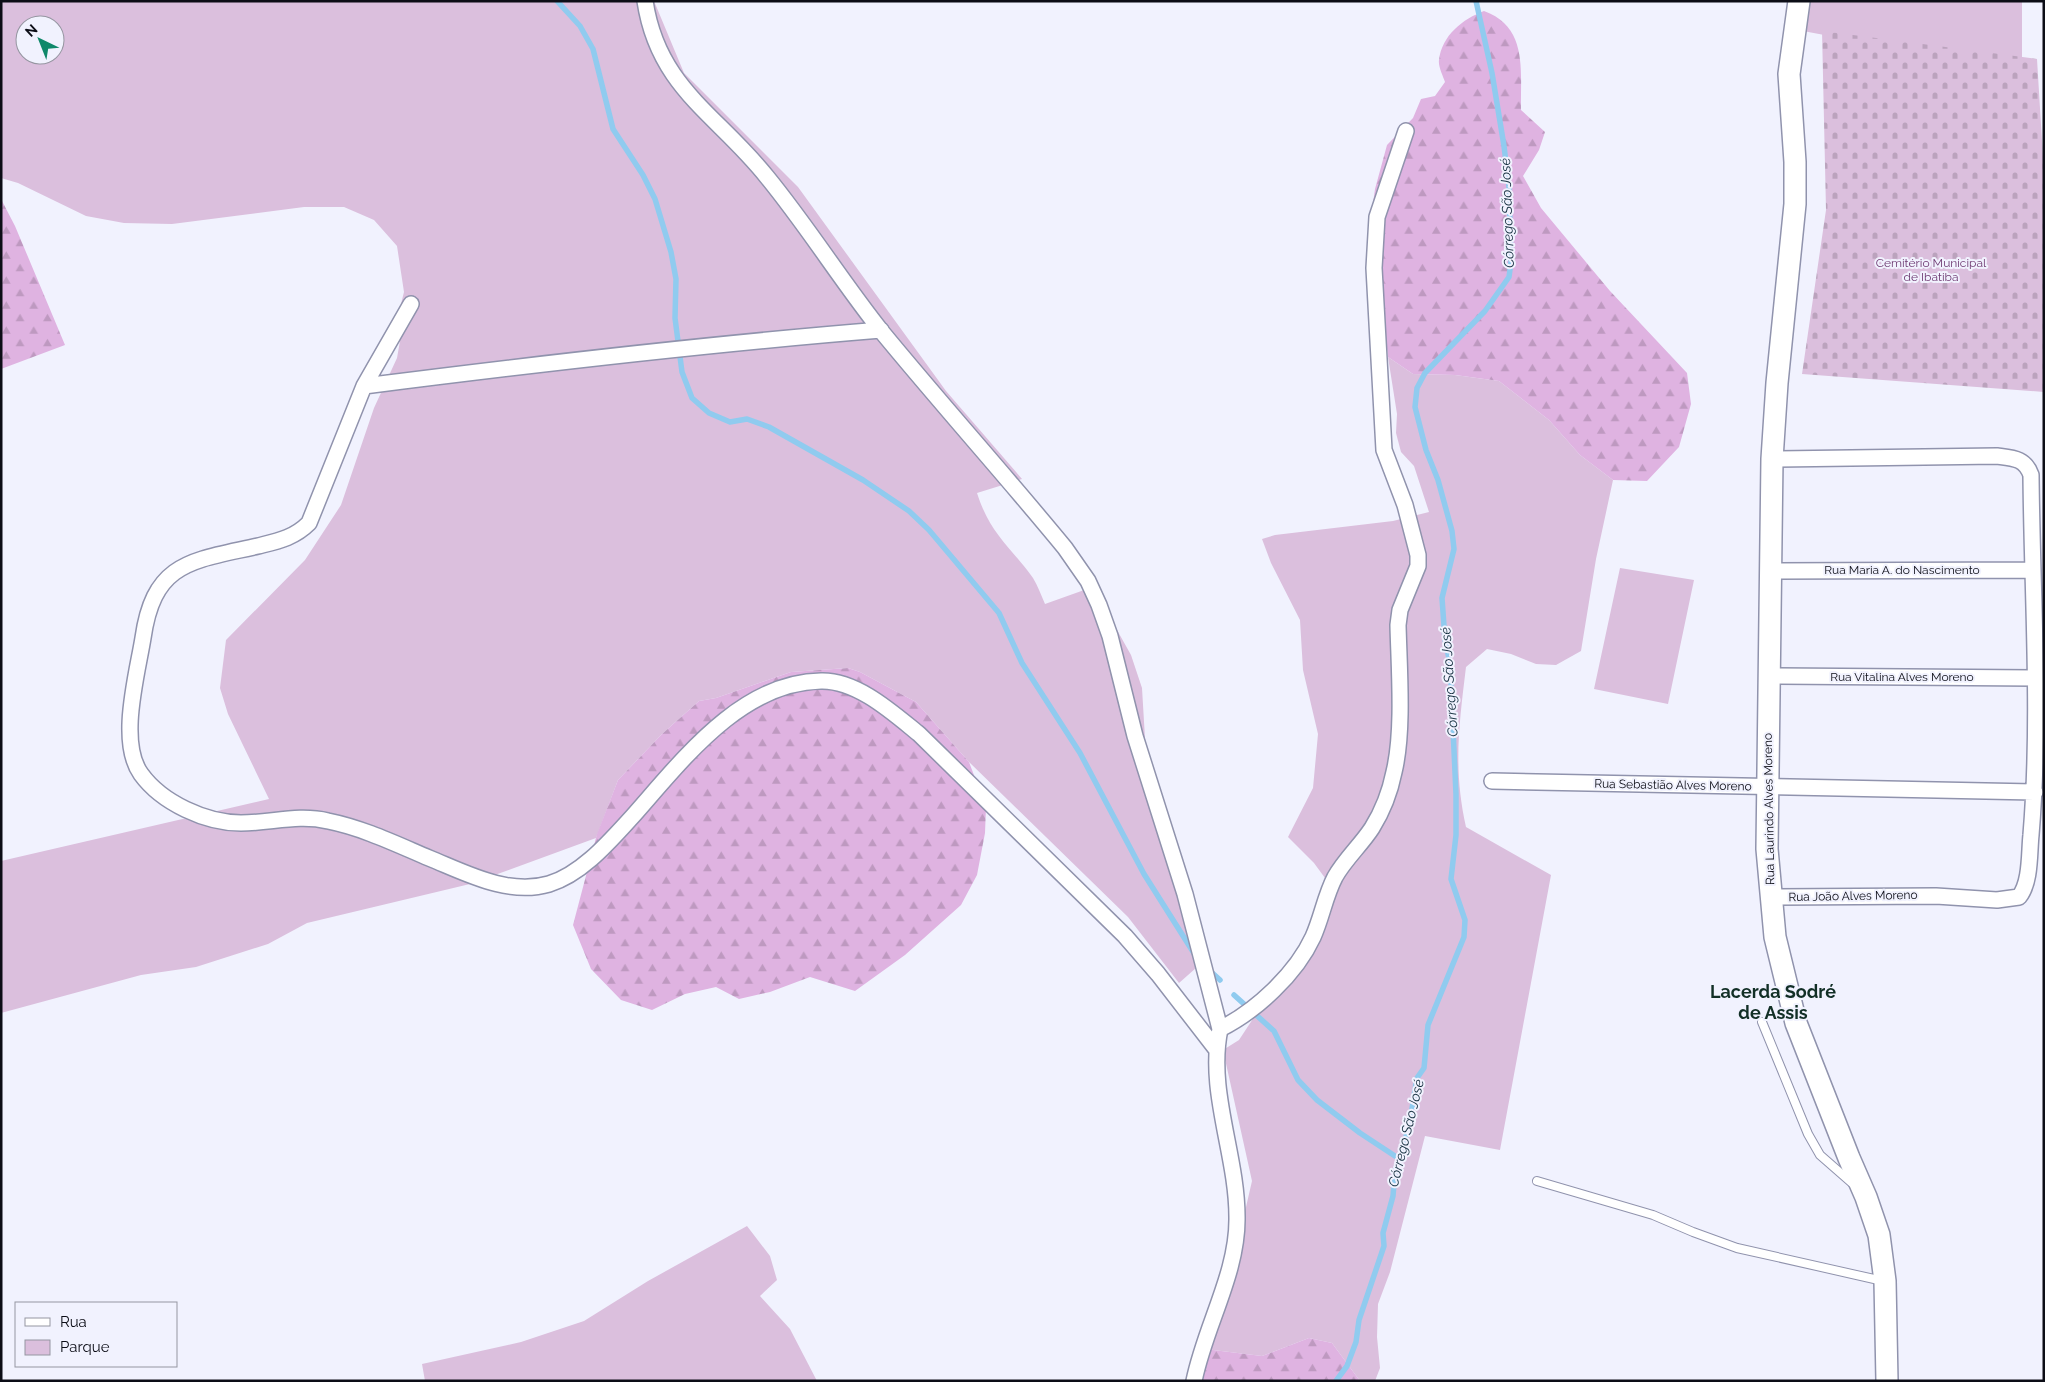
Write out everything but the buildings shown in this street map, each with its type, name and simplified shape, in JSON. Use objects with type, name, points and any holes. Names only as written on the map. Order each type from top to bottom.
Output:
[{"type":"street","points":[[645,1],[647,15],[669,71],[688,95],[767,176],[881,330],[1060,542],[1092,589],[1110,636],[1135,736],[1184,894],[1220,1029],[1216,1049],[1222,1117],[1235,1187],[1237,1217],[1233,1254],[1199,1356],[1194,1381]]},
{"type":"street","name":"Rua Laurindo Alves Moreno","points":[[1799,1],[1789,74],[1795,162],[1795,204],[1777,383],[1772,459],[1772,571],[1766,787],[1771,897],[1775,937],[1796,1023],[1866,1197],[1879,1235],[1885,1281],[1887,1381]]},
{"type":"street","points":[[1220,1029],[1240,1019],[1265,999],[1298,961],[1312,938],[1336,876],[1371,829],[1381,811],[1394,771],[1398,733],[1398,625],[1400,610],[1418,566],[1418,555],[1405,505],[1384,450],[1374,260],[1377,217],[1406,131]]},
{"type":"street","points":[[411,304],[364,386],[309,524],[298,533],[284,540],[214,556],[183,566],[167,578],[154,594],[146,615],[130,732],[136,763],[142,775],[162,795],[186,809],[238,823],[293,817],[328,820],[360,830],[462,872],[500,885],[525,888],[551,884],[575,871],[618,833],[710,734],[737,712],[760,696],[790,687],[822,681],[850,688],[883,704],[919,734],[1126,936],[1216,1049]]},
{"type":"street","points":[[364,386],[750,342],[881,330]]},
{"type":"street","points":[[1772,459],[1997,456],[2016,458],[2024,462],[2031,475],[2035,792]]},
{"type":"street","name":"Rua Maria A. do Nascimento","points":[[1772,571],[2032,570]]},
{"type":"street","name":"Rua Vitalina Alves Moreno","points":[[1768,676],[2035,678]]},
{"type":"street","name":"Rua Sebastião Alves Moreno","points":[[1492,781],[2035,792]]},
{"type":"street","name":"Rua João Alves Moreno","points":[[1771,897],[1936,896],[1997,900],[2019,897],[2026,883],[2035,792]]},
{"type":"lane","points":[[1762,1022],[1808,1134],[1820,1155],[1866,1197]]},
{"type":"lane","points":[[1537,1180],[1653,1214],[1693,1232],[1737,1248],[1885,1281]]},
{"type":"green space","points":[[1,1],[654,1],[684,73],[798,187],[946,391],[1022,479],[977,493],[994,529],[1033,578],[1045,604],[1087,589],[1117,630],[1131,655],[1142,688],[1147,772],[1198,933],[1196,968],[1179,983],[1128,917],[969,762],[916,702],[860,672],[848,668],[791,672],[716,698],[699,701],[662,734],[618,780],[596,838],[470,884],[307,923],[268,944],[196,967],[141,975],[1,1013],[1,861],[269,799],[228,714],[220,688],[226,640],[305,560],[341,505],[374,408],[397,358],[400,341],[397,320],[404,292],[397,246],[374,220],[344,207],[304,207],[172,224],[124,223],[86,216],[18,183],[1,178]]},
{"type":"green space","points":[[1806,1],[2022,1],[2022,72],[1803,31]]},
{"type":"green space","points":[[1484,11],[1498,18],[1509,28],[1519,53],[1521,67],[1521,110],[1545,132],[1539,150],[1523,176],[1541,208],[1610,291],[1687,373],[1691,404],[1679,447],[1647,481],[1613,480],[1580,455],[1549,420],[1499,381],[1455,375],[1413,374],[1388,357],[1372,210],[1375,189],[1387,145],[1413,118],[1421,99],[1435,96],[1445,82],[1439,60],[1444,43],[1449,36],[1461,23]]},
{"type":"green space","name":"Cemitério Municipal de Ibatiba","points":[[1822,31],[2037,59],[2044,174],[2044,392],[1802,374],[1826,210]]},
{"type":"green space","points":[[1,199],[15,226],[65,345],[1,369]]},
{"type":"green space","points":[[1388,357],[1413,374],[1455,375],[1499,381],[1549,420],[1580,455],[1613,480],[1596,559],[1581,651],[1556,665],[1536,664],[1511,654],[1487,649],[1466,667],[1459,728],[1458,766],[1466,827],[1551,875],[1500,1150],[1425,1136],[1390,1272],[1378,1304],[1377,1337],[1380,1368],[1375,1381],[1360,1381],[1332,1343],[1309,1338],[1262,1356],[1205,1349],[1228,1285],[1252,1181],[1223,1050],[1239,1040],[1322,914],[1325,878],[1314,863],[1288,837],[1313,788],[1318,734],[1303,670],[1300,620],[1271,563],[1262,539],[1275,535],[1393,521],[1429,512],[1414,466],[1401,452],[1396,433],[1397,414]]},
{"type":"green space","points":[[1620,568],[1694,580],[1668,704],[1594,689]]},
{"type":"green space","points":[[848,668],[860,672],[916,702],[969,762],[986,807],[985,833],[977,875],[961,905],[905,955],[855,991],[810,977],[770,992],[739,999],[716,987],[685,994],[652,1010],[621,1000],[591,969],[573,925],[597,834],[618,780],[662,734],[699,701],[716,698],[791,672]]},
{"type":"green space","points":[[747,1226],[770,1256],[777,1280],[760,1296],[790,1329],[817,1381],[425,1381],[422,1364],[521,1342],[584,1321],[648,1281]]},
{"type":"green space","points":[[1309,1338],[1332,1343],[1360,1381],[1202,1381],[1205,1349],[1262,1356]]},
{"type":"waterway","points":[[557,1],[580,26],[593,49],[613,129],[643,175],[655,199],[671,252],[676,279],[675,318],[682,372],[692,398],[709,413],[730,422],[747,419],[769,427],[863,480],[909,511],[929,530],[999,613],[1022,663],[1080,753],[1144,874],[1197,958]]},
{"type":"waterway","name":"Córrego São José","points":[[1336,1381],[1347,1366],[1356,1342],[1359,1320],[1384,1246],[1383,1233],[1393,1196],[1395,1171],[1409,1127],[1417,1078],[1424,1068],[1428,1025],[1464,937],[1465,920],[1451,879],[1456,835],[1456,794],[1450,663],[1445,640],[1442,598],[1454,549],[1452,531],[1438,480],[1426,450],[1415,407],[1417,388],[1425,373],[1485,311],[1509,277],[1511,262],[1509,187],[1492,73],[1476,1]]},
{"type":"waterway","points":[[1209,970],[1220,980]]},
{"type":"waterway","points":[[1234,995],[1274,1031],[1298,1080],[1317,1100],[1360,1133],[1398,1158]]},
{"type":"district","name":"Lacerda Sodré de Assis","points":[[1773,1001]]}]
